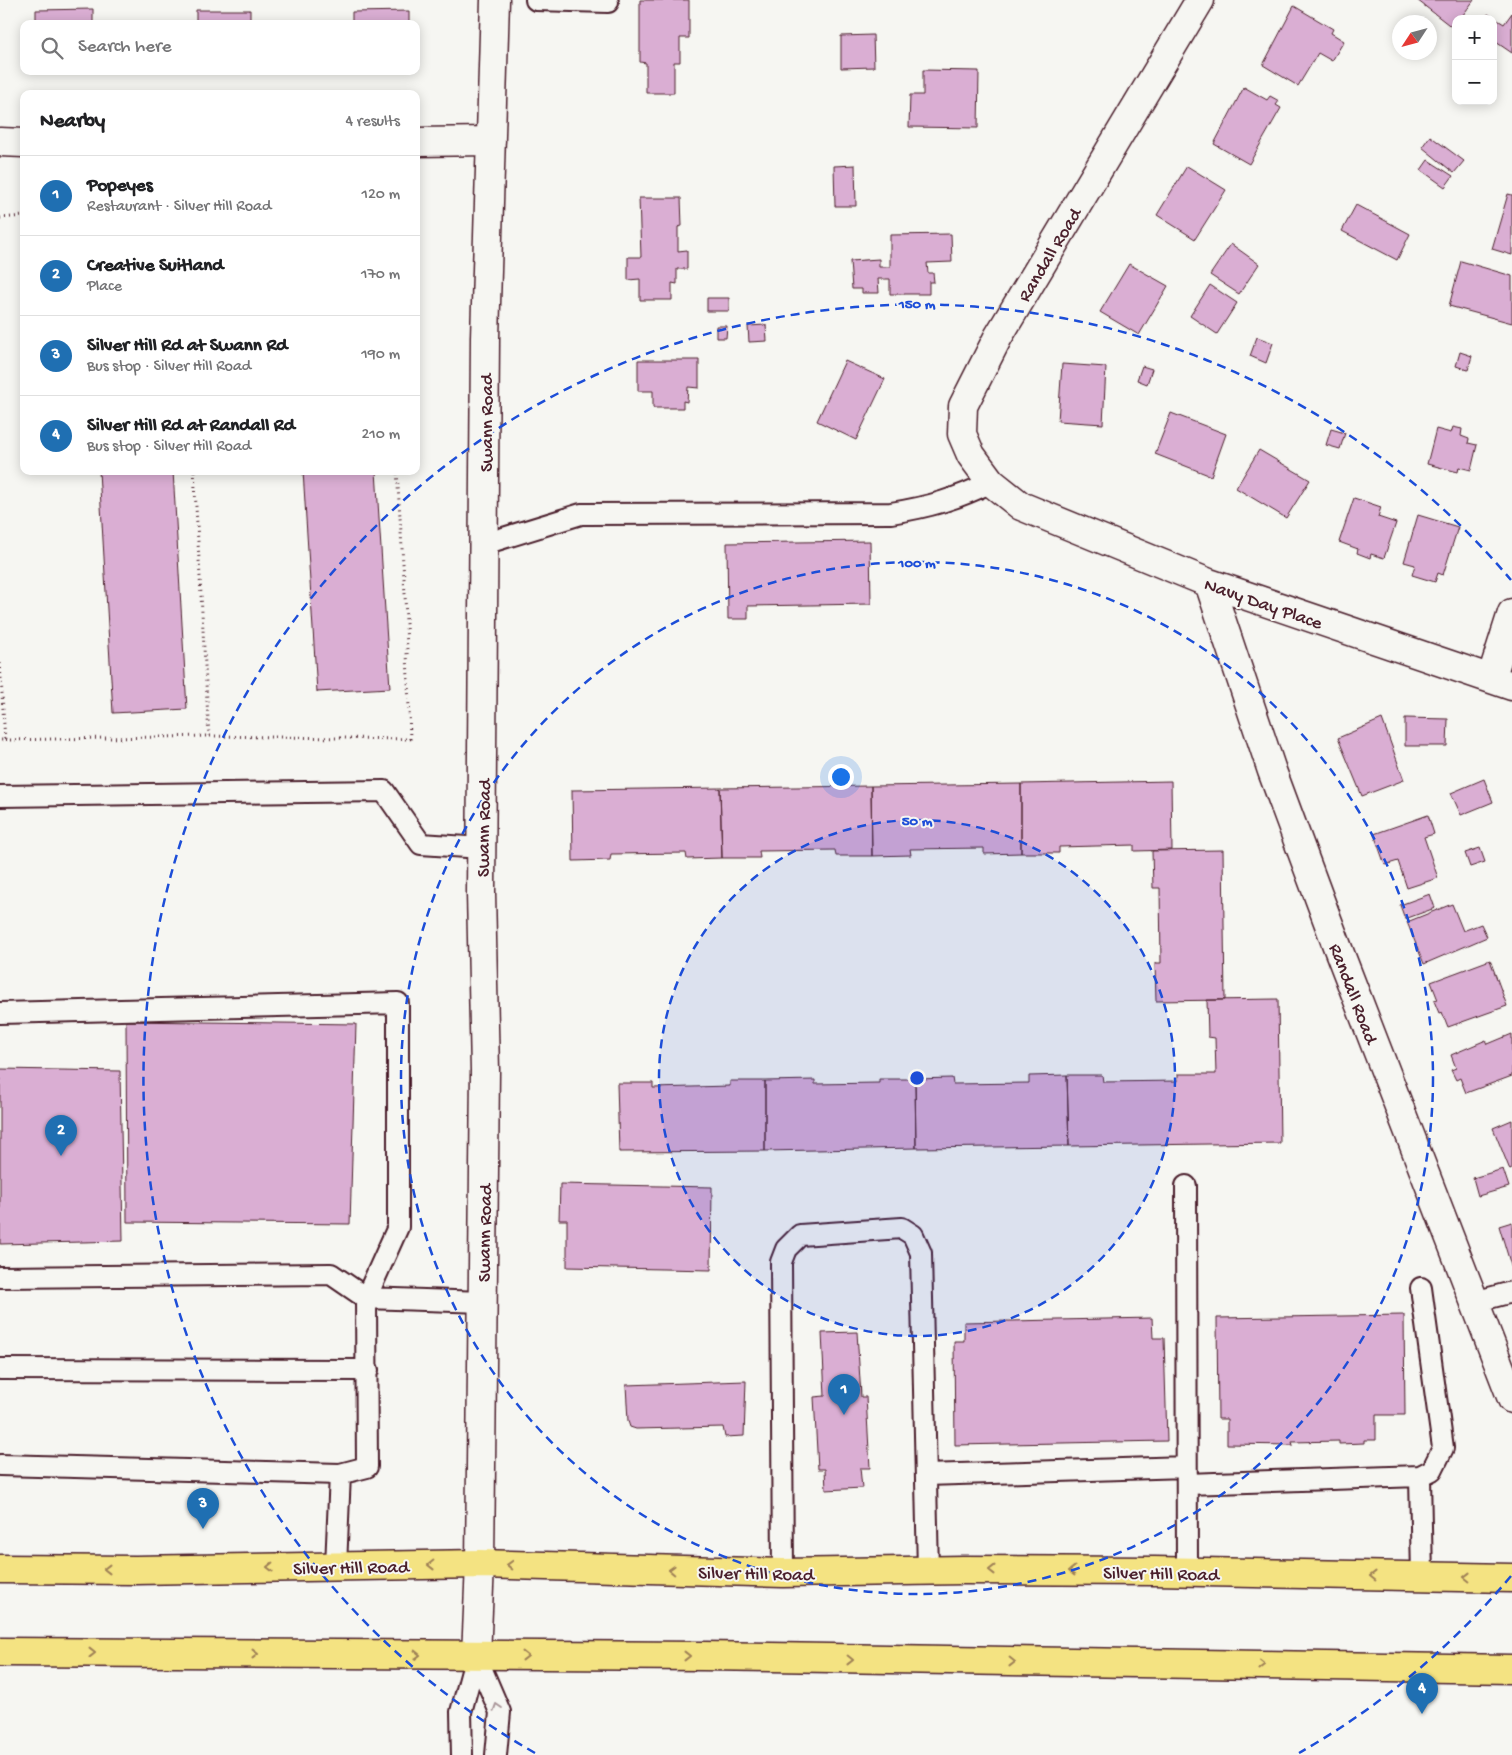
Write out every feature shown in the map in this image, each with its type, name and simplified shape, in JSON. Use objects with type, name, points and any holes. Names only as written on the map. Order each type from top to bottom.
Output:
[{"type":"main road","name":"Silver Hill Road","points":[[0,1568],[136,1570],[480,1564],[783,1574],[928,1571],[1187,1572],[1512,1578]]},
{"type":"main road","points":[[0,1652],[693,1656],[1512,1669]]},
{"type":"main road","points":[[1483,1668],[1512,1683]]},
{"type":"street","name":"Swann Road","points":[[476,1656],[480,1564],[485,1071],[480,893],[482,848],[486,338],[494,0]]},
{"type":"street","name":"Randall Road","points":[[1021,506],[991,482],[971,455],[962,434],[963,406],[998,337],[1200,0]]},
{"type":"street","points":[[420,142],[491,141]]},
{"type":"street","points":[[0,142],[20,143]]},
{"type":"street","name":"Navy Day Place","points":[[1021,506],[1209,583],[1501,683]]},
{"type":"street","name":"Randall Road","points":[[1209,583],[1272,771],[1512,1399]]},
{"type":"street","points":[[1501,683],[1512,613]]},
{"type":"lane","points":[[536,0],[608,2]]},
{"type":"lane","points":[[484,544],[581,514],[891,513],[928,507],[959,498],[991,482]]},
{"type":"lane","points":[[0,796],[384,791],[421,844],[482,848]]},
{"type":"lane","points":[[0,1013],[398,1003],[398,1227],[366,1298],[368,1370],[367,1466],[340,1474],[0,1465]]},
{"type":"lane","points":[[1186,1186],[1187,1572]]},
{"type":"lane","points":[[783,1574],[781,1262],[786,1249],[800,1235],[902,1228],[913,1235],[921,1253],[928,1571]]},
{"type":"lane","points":[[0,1277],[331,1274],[366,1298],[483,1302]]},
{"type":"lane","points":[[926,1475],[1420,1476],[1432,1470],[1444,1448],[1421,1288]]},
{"type":"lane","points":[[1474,1302],[1512,1292]]},
{"type":"lane","points":[[0,1369],[368,1370]]},
{"type":"lane","points":[[336,1566],[340,1474]]},
{"type":"lane","points":[[1420,1476],[1422,1577]]},
{"type":"lane","points":[[462,1755],[461,1712],[476,1656]]},
{"type":"lane","points":[[476,1656],[500,1712],[496,1755]]},
{"type":"path","points":[[0,218],[20,216]]},
{"type":"path","points":[[194,475],[208,736]]},
{"type":"path","points":[[0,663],[2,740],[208,736],[410,739],[405,594],[397,475]]},
{"type":"building","points":[[640,0],[689,0],[689,38],[680,38],[680,62],[674,62],[674,93],[646,93],[646,63],[640,62]]},
{"type":"building","points":[[1417,0],[1474,0],[1463,15],[1452,15],[1452,27]]},
{"type":"building","points":[[1294,6],[1333,29],[1331,33],[1344,41],[1332,61],[1318,53],[1298,86],[1263,65]]},
{"type":"building","points":[[93,9],[93,20],[36,20],[36,10]]},
{"type":"building","points":[[196,10],[250,10],[250,20],[196,20]]},
{"type":"building","points":[[409,11],[409,20],[352,20],[352,12]]},
{"type":"building","points":[[1512,13],[1512,53],[1497,43],[1497,20],[1504,24]]},
{"type":"building","points":[[873,35],[874,67],[841,68],[841,36]]},
{"type":"building","points":[[923,70],[979,71],[978,128],[909,127],[910,95],[923,95]]},
{"type":"building","points":[[1244,87],[1267,100],[1270,96],[1279,101],[1276,105],[1281,108],[1249,164],[1214,144]]},
{"type":"building","points":[[1430,136],[1464,161],[1454,173],[1422,147]]},
{"type":"building","points":[[1428,160],[1453,176],[1445,187],[1421,170]]},
{"type":"building","points":[[855,165],[856,206],[835,206],[834,166]]},
{"type":"building","points":[[1187,166],[1226,190],[1195,239],[1157,215]]},
{"type":"building","points":[[1508,194],[1512,195],[1512,255],[1492,249]]},
{"type":"building","points":[[639,198],[681,198],[682,226],[678,227],[678,251],[687,250],[687,269],[677,269],[677,284],[672,283],[672,300],[640,300],[640,279],[628,280],[628,257],[641,257]]},
{"type":"building","points":[[1356,205],[1410,234],[1397,260],[1342,231]]},
{"type":"building","points":[[951,234],[952,262],[927,263],[928,273],[933,273],[934,282],[929,282],[929,294],[890,294],[890,279],[878,279],[879,293],[862,293],[862,289],[852,289],[850,261],[879,259],[879,267],[890,267],[890,235]]},
{"type":"building","points":[[1231,244],[1259,264],[1239,294],[1210,275]]},
{"type":"building","points":[[1461,261],[1512,276],[1512,323],[1449,306]]},
{"type":"building","points":[[1129,264],[1168,286],[1139,335],[1100,312]]},
{"type":"building","points":[[1210,285],[1237,303],[1217,334],[1190,316]]},
{"type":"building","points":[[707,298],[729,298],[729,311],[707,311]]},
{"type":"building","points":[[766,325],[767,341],[749,342],[748,326]]},
{"type":"building","points":[[716,326],[727,326],[726,338],[716,338]]},
{"type":"building","points":[[1257,337],[1273,343],[1266,363],[1250,356]]},
{"type":"building","points":[[1460,352],[1472,356],[1468,370],[1456,366]]},
{"type":"building","points":[[638,360],[699,360],[699,388],[688,387],[687,402],[683,401],[683,408],[653,408],[653,391],[638,391]]},
{"type":"building","points":[[845,361],[885,379],[856,440],[817,421]]},
{"type":"building","points":[[1062,364],[1106,367],[1103,424],[1058,421]]},
{"type":"building","points":[[1142,366],[1152,369],[1147,384],[1137,380]]},
{"type":"building","points":[[1171,413],[1226,434],[1211,476],[1155,454]]},
{"type":"building","points":[[1453,427],[1462,429],[1461,436],[1469,439],[1468,443],[1477,445],[1471,470],[1459,467],[1458,472],[1427,464],[1436,429],[1451,433]]},
{"type":"building","points":[[1331,429],[1345,433],[1340,449],[1326,445]]},
{"type":"building","points":[[1259,450],[1310,480],[1286,518],[1236,488]]},
{"type":"building","points":[[99,475],[173,475],[187,709],[113,713]]},
{"type":"building","points":[[303,475],[376,475],[390,688],[317,692]]},
{"type":"building","points":[[1354,498],[1381,507],[1378,517],[1396,523],[1384,558],[1371,554],[1370,558],[1357,553],[1358,549],[1339,542]]},
{"type":"building","points":[[1418,515],[1458,527],[1443,575],[1438,573],[1435,582],[1412,575],[1415,565],[1404,562]]},
{"type":"building","points":[[870,541],[871,604],[748,606],[748,619],[728,619],[727,543]]},
{"type":"building","points":[[1405,718],[1448,719],[1447,746],[1405,746]]},
{"type":"building","points":[[1382,719],[1404,780],[1362,796],[1338,738]]},
{"type":"building","points":[[1484,779],[1493,802],[1461,815],[1451,793]]},
{"type":"building","points":[[1171,781],[1172,850],[1134,851],[1134,845],[1059,847],[1059,853],[1021,853],[1021,784]]},
{"type":"building","points":[[1021,784],[1021,853],[984,854],[984,848],[910,849],[911,855],[872,856],[871,786]]},
{"type":"building","points":[[871,786],[872,856],[836,856],[835,850],[759,851],[760,858],[722,858],[720,788]]},
{"type":"building","points":[[720,788],[722,858],[687,859],[686,853],[611,854],[610,860],[573,861],[572,790]]},
{"type":"building","points":[[1428,815],[1434,834],[1424,837],[1438,878],[1407,888],[1398,861],[1385,865],[1374,834]]},
{"type":"building","points":[[1480,848],[1485,862],[1470,867],[1465,853]]},
{"type":"building","points":[[1223,850],[1225,1000],[1156,1001],[1155,963],[1161,963],[1160,888],[1153,888],[1152,851]]},
{"type":"building","points":[[1430,894],[1435,908],[1405,919],[1400,905]]},
{"type":"building","points":[[1452,904],[1463,931],[1481,924],[1487,937],[1424,964],[1407,922]]},
{"type":"building","points":[[1490,960],[1507,1006],[1448,1027],[1442,1012],[1439,1013],[1434,1001],[1438,1000],[1431,982]]},
{"type":"building","points":[[1278,999],[1280,1143],[1069,1146],[1067,1075],[1102,1075],[1103,1082],[1178,1081],[1178,1074],[1216,1074],[1215,1038],[1208,1037],[1207,1000]]},
{"type":"building","points":[[126,1021],[356,1024],[350,1224],[127,1222]]},
{"type":"building","points":[[1512,1034],[1512,1076],[1466,1093],[1460,1078],[1456,1080],[1451,1070],[1456,1068],[1451,1055],[1486,1040],[1488,1044]]},
{"type":"building","points":[[0,1069],[120,1071],[123,1241],[0,1244]]},
{"type":"building","points":[[1067,1075],[1069,1146],[916,1148],[915,1079],[952,1078],[953,1084],[1029,1083],[1029,1076]]},
{"type":"building","points":[[879,1079],[915,1079],[916,1148],[765,1151],[765,1081],[815,1080],[815,1084],[879,1083]]},
{"type":"building","points":[[730,1081],[765,1081],[765,1151],[619,1152],[617,1083],[653,1083],[653,1088],[730,1086]]},
{"type":"building","points":[[1512,1120],[1512,1169],[1510,1170],[1493,1128]]},
{"type":"building","points":[[1503,1169],[1509,1187],[1478,1196],[1473,1178]]},
{"type":"building","points":[[560,1184],[712,1187],[711,1270],[567,1267],[567,1220],[559,1220]]},
{"type":"building","points":[[1512,1222],[1512,1269],[1499,1226]]},
{"type":"building","points":[[1404,1315],[1405,1415],[1376,1415],[1376,1440],[1364,1440],[1364,1443],[1339,1444],[1339,1441],[1292,1442],[1293,1445],[1227,1444],[1227,1419],[1218,1419],[1217,1318]]},
{"type":"building","points":[[1152,1318],[1153,1338],[1164,1338],[1167,1441],[955,1445],[954,1341],[964,1341],[964,1322]]},
{"type":"building","points":[[857,1332],[861,1397],[866,1397],[870,1468],[860,1468],[862,1488],[826,1490],[825,1469],[818,1469],[814,1397],[825,1396],[822,1333]]},
{"type":"building","points":[[746,1381],[744,1436],[725,1437],[723,1427],[636,1429],[630,1427],[626,1385]]},
{"type":"place","name":"Creative Suitland","points":[[61,1156]]},
{"type":"place","name":"Popeyes","points":[[844,1415]]},
{"type":"place","name":"Silver Hill Rd at Swann Rd","points":[[203,1529]]},
{"type":"place","name":"Silver Hill Rd at Randall Rd","points":[[1422,1714]]}]
